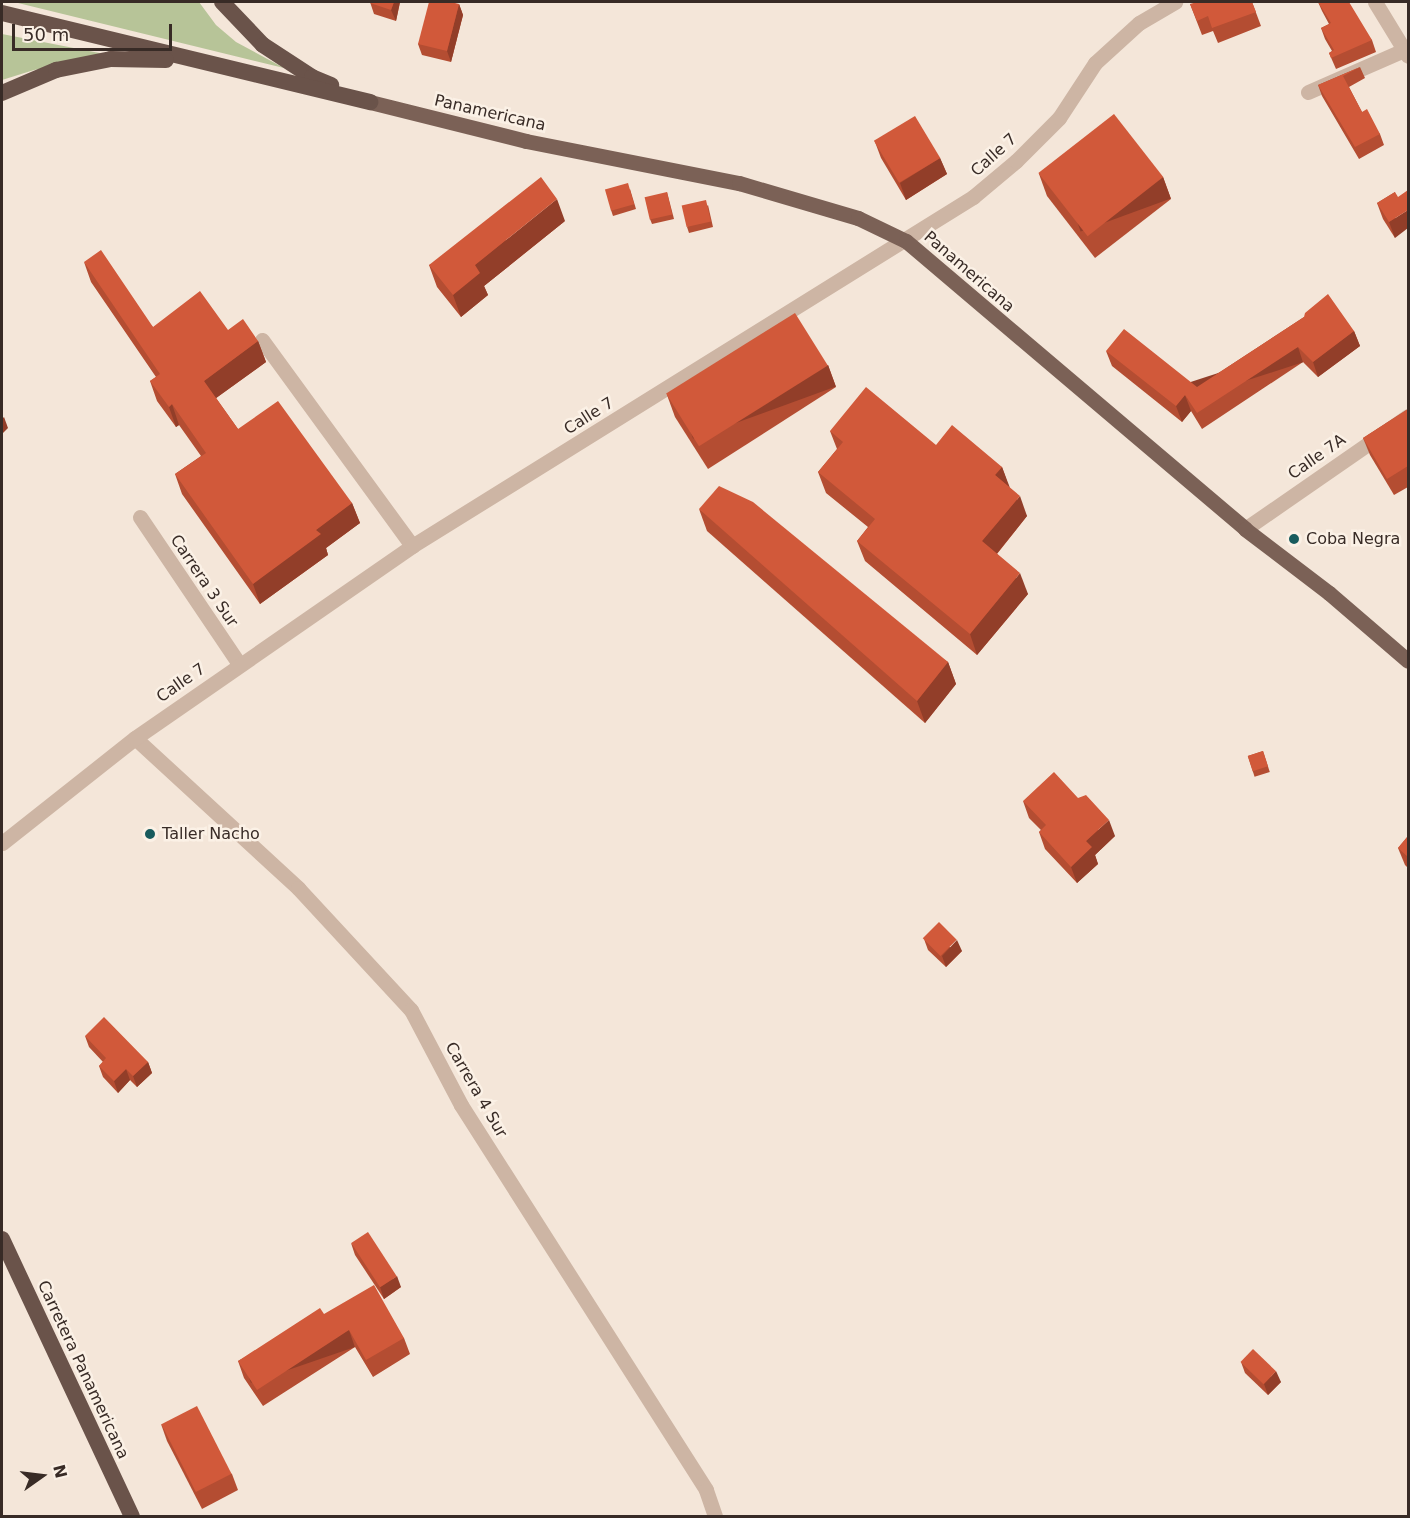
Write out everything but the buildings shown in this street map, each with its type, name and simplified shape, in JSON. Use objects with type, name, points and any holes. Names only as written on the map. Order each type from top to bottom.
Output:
[{"type":"highway","name":"Panamericana","points":[[222,2],[263,45],[312,77],[370,102]]},
{"type":"highway","name":"Panamericana","points":[[2,13],[370,102]]},
{"type":"highway","points":[[2,93],[56,70],[111,59],[168,60],[225,67]]},
{"type":"highway","name":"Carretera Panamericana","points":[[2,1239],[132,1516]]},
{"type":"main road","name":"Panamericana","points":[[370,102],[526,141],[738,183],[858,218],[906,241],[1245,529],[1329,593],[1408,661]]},
{"type":"street","name":"Calle 7","points":[[2,843],[135,738],[412,546],[973,198],[1016,161],[1059,118],[1095,63],[1139,23],[1175,2]]},
{"type":"street","points":[[1308,92],[1406,53],[1375,2]]},
{"type":"street","points":[[262,340],[412,546]]},
{"type":"street","name":"Calle 7A","points":[[1245,529],[1408,416]]},
{"type":"street","name":"Carrera 3 Sur","points":[[140,517],[239,664]]},
{"type":"street","name":"Carrera 4 Sur","points":[[135,738],[298,888],[411,1011],[461,1105],[706,1490],[715,1516]]},
{"type":"green space","points":[[199,2],[216,25],[236,42],[284,68],[18,3]]},
{"type":"green space","points":[[2,34],[125,58],[76,62],[34,70],[2,80]]},
{"type":"place","name":"Coba Negra","points":[[1294,539]]},
{"type":"place","name":"Taller Nacho","points":[[150,834]]}]
